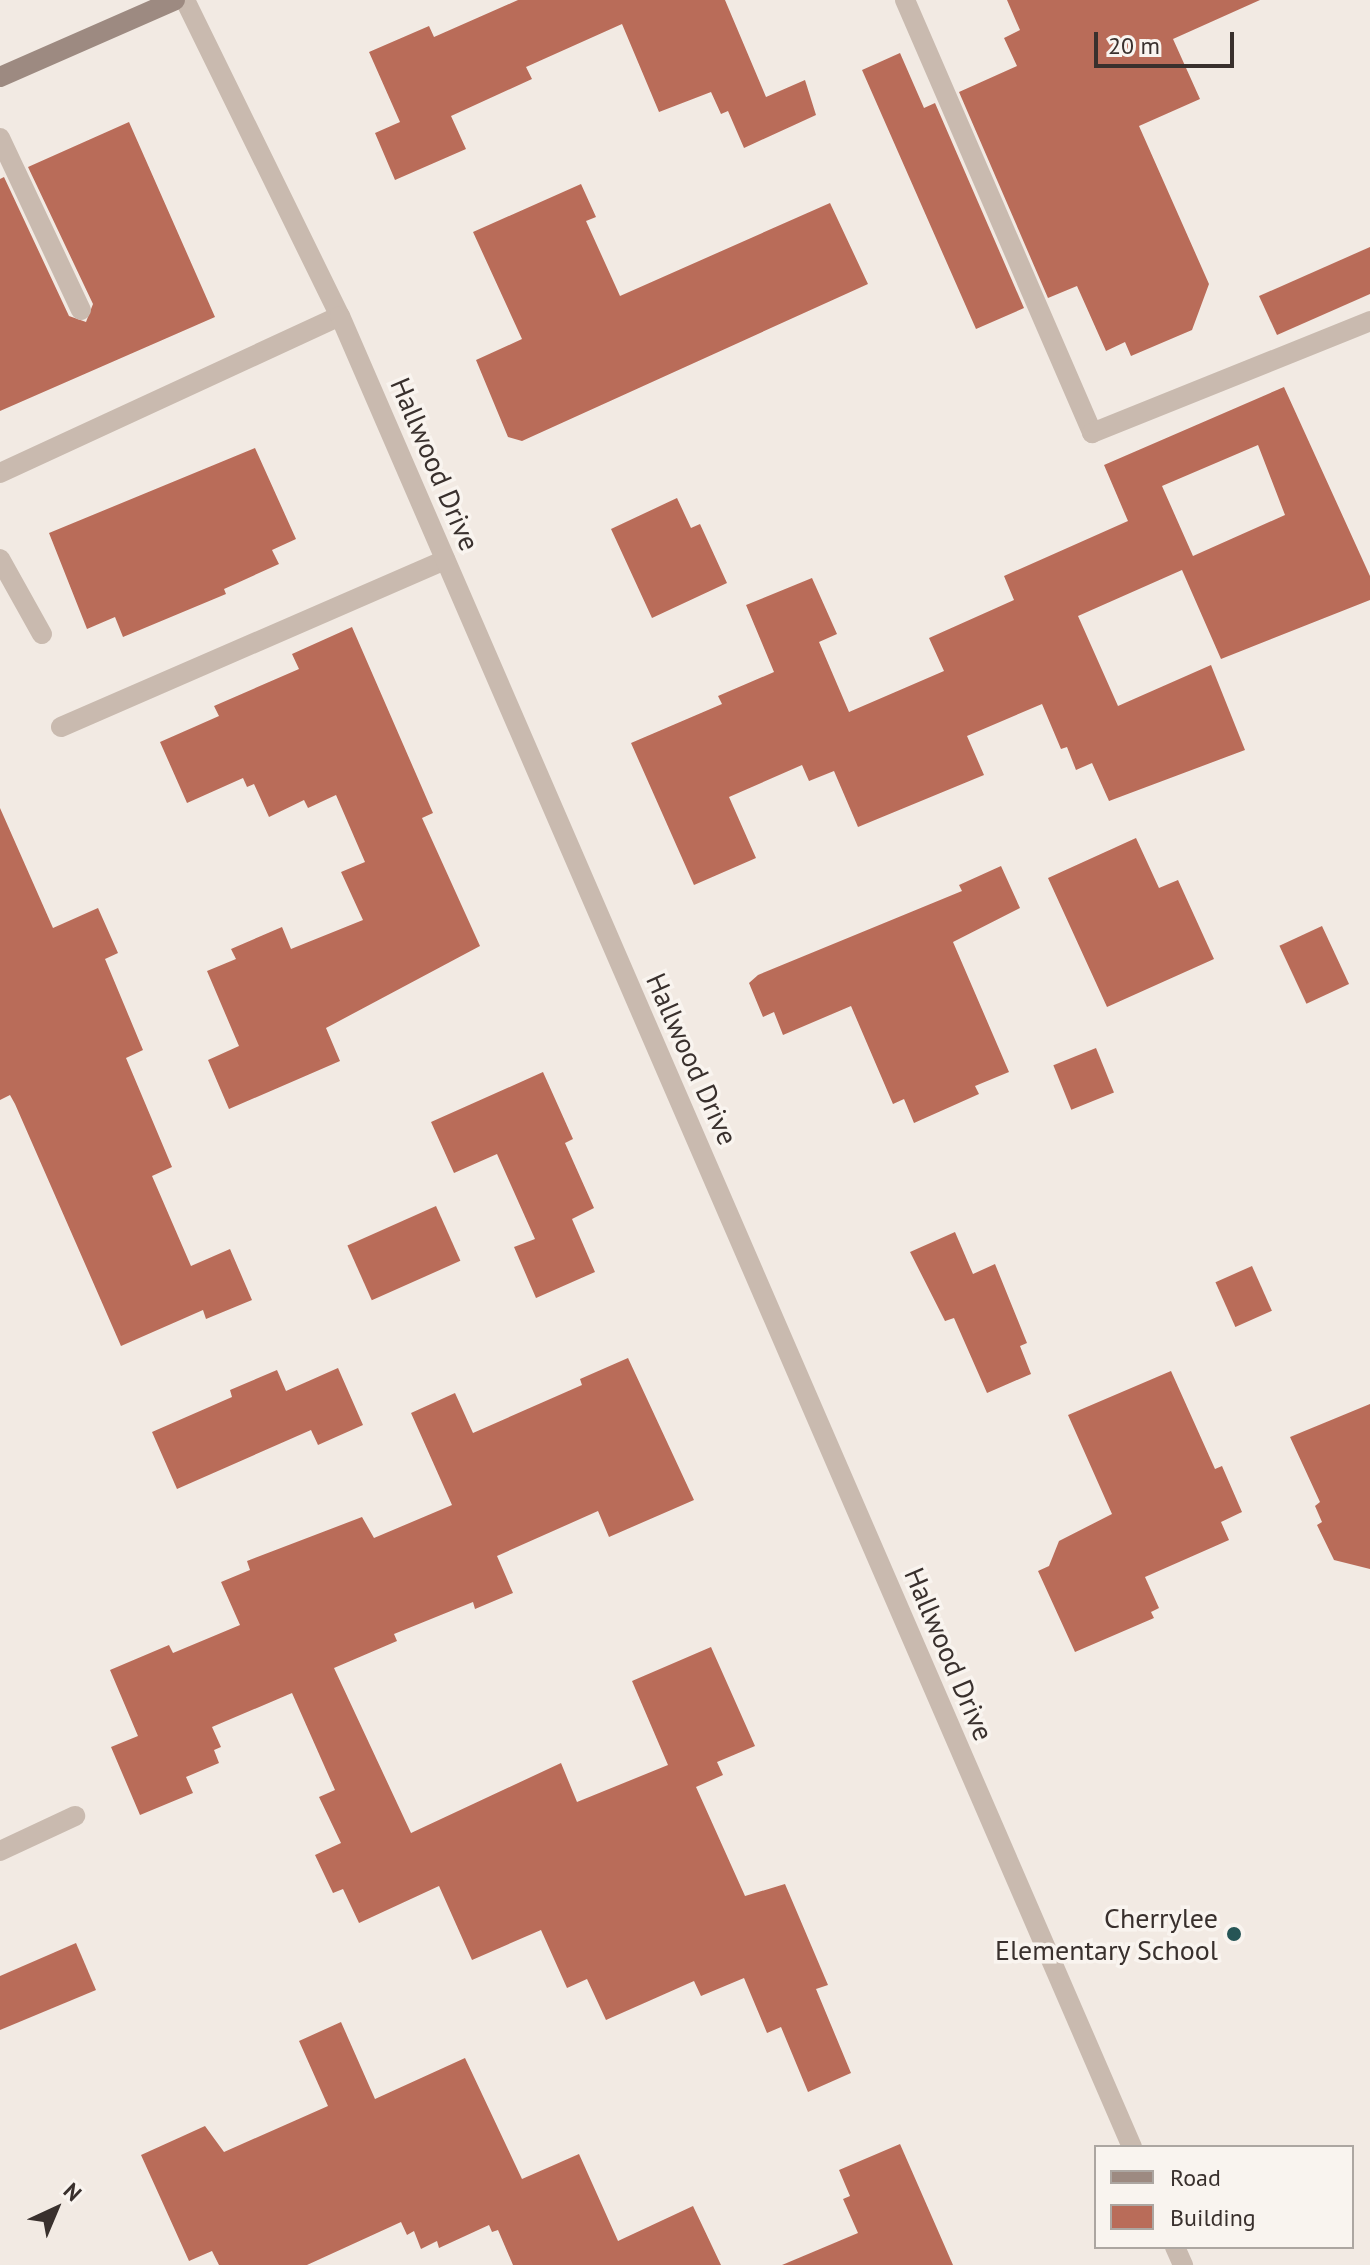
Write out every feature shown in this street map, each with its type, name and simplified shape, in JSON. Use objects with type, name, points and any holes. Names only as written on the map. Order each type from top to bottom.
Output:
[{"type":"main road","points":[[0,77],[175,0]]},
{"type":"street","name":"Hallwood Drive","points":[[185,0],[340,316],[1131,2145]]},
{"type":"street","points":[[905,0],[1092,433],[1370,321]]},
{"type":"street","points":[[0,138],[81,310]]},
{"type":"street","points":[[0,473],[340,316]]},
{"type":"street","points":[[0,559],[42,634]]},
{"type":"street","points":[[61,727],[445,560]]},
{"type":"street","points":[[0,1851],[75,1816]]},
{"type":"building","points":[[518,0],[725,0],[766,97],[805,80],[816,115],[744,148],[728,111],[721,114],[711,92],[659,112],[622,24],[526,67],[532,79],[451,116],[466,149],[395,180],[375,133],[400,122],[369,52],[429,26],[434,37]]},
{"type":"building","points":[[1007,0],[1260,0],[1173,39],[1200,99],[1139,126],[1209,284],[1192,330],[1131,356],[1125,342],[1106,351],[1077,286],[1048,298],[959,92],[1017,66],[1004,38],[1020,30]]},
{"type":"building","points":[[900,53],[924,108],[935,103],[1024,308],[976,329],[862,70]]},
{"type":"building","points":[[129,122],[215,317],[0,411],[0,179],[4,177],[69,316],[86,322],[93,304],[28,167]]},
{"type":"building","points":[[581,184],[596,217],[586,221],[620,296],[830,203],[868,284],[522,441],[508,437],[476,360],[522,339],[473,232]]},
{"type":"building","points":[[1370,247],[1370,294],[1277,335],[1259,296]]},
{"type":"building","points":[[1284,387],[1370,576],[1370,600],[1221,659],[1182,570],[1078,616],[1118,706],[1211,665],[1245,750],[1109,801],[1092,763],[1076,770],[1067,747],[1061,749],[1042,704],[967,736],[984,775],[858,827],[834,771],[809,781],[802,765],[729,797],[756,858],[694,885],[631,743],[722,704],[718,696],[774,672],[746,605],[812,578],[837,634],[819,642],[849,712],[944,671],[929,638],[1014,600],[1004,576],[1128,521],[1104,465]],"holes":[[[1258,445],[1285,515],[1193,556],[1162,486]]]},
{"type":"building","points":[[255,448],[296,539],[272,550],[279,564],[224,589],[226,594],[123,637],[115,617],[87,629],[49,533]]},
{"type":"building","points":[[677,498],[691,528],[700,524],[727,583],[652,618],[611,529]]},
{"type":"building","points":[[352,627],[433,813],[422,818],[480,946],[326,1028],[340,1061],[229,1109],[208,1060],[239,1046],[207,971],[236,959],[231,949],[282,927],[291,949],[363,920],[341,872],[365,862],[336,795],[308,808],[304,800],[269,817],[254,784],[247,787],[243,778],[187,803],[160,742],[219,716],[214,706],[299,669],[292,654]]},
{"type":"building","points":[[0,808],[53,928],[98,908],[118,953],[105,959],[143,1050],[126,1058],[172,1167],[152,1176],[191,1266],[230,1249],[252,1300],[206,1319],[203,1310],[121,1346],[15,1104],[10,1095],[0,1100]]},
{"type":"building","points":[[1136,838],[1159,888],[1178,880],[1214,959],[1107,1007],[1048,878]]},
{"type":"building","points":[[1001,866],[1020,908],[953,942],[1009,1072],[975,1086],[979,1094],[914,1123],[904,1099],[893,1104],[851,1006],[783,1035],[774,1012],[763,1017],[749,983],[758,975],[962,891],[959,885]]},
{"type":"building","points":[[1322,926],[1349,984],[1306,1004],[1279,946]]},
{"type":"building","points":[[1096,1048],[1114,1093],[1071,1110],[1053,1065]]},
{"type":"building","points":[[543,1072],[573,1139],[565,1143],[594,1208],[572,1219],[595,1272],[536,1298],[514,1247],[535,1239],[497,1154],[454,1173],[431,1122]]},
{"type":"building","points":[[436,1206],[460,1261],[372,1300],[347,1245]]},
{"type":"building","points":[[955,1232],[973,1274],[995,1264],[1027,1343],[1020,1346],[1031,1374],[987,1393],[954,1318],[945,1321],[910,1252]]},
{"type":"building","points":[[1252,1266],[1272,1311],[1235,1327],[1215,1282]]},
{"type":"building","points":[[628,1358],[694,1500],[609,1537],[598,1511],[497,1556],[513,1593],[475,1609],[473,1602],[394,1634],[397,1641],[334,1668],[411,1833],[561,1763],[577,1802],[668,1765],[632,1681],[711,1647],[755,1746],[717,1762],[723,1775],[696,1787],[745,1896],[785,1884],[828,1985],[816,1989],[851,2073],[808,2092],[781,2027],[767,2033],[744,1978],[701,1996],[694,1981],[606,2020],[587,1979],[567,1988],[541,1930],[472,1960],[439,1886],[359,1923],[343,1889],[333,1893],[315,1855],[341,1843],[319,1797],[335,1790],[292,1693],[212,1727],[221,1747],[214,1750],[219,1763],[186,1777],[193,1793],[140,1815],[111,1747],[138,1736],[110,1670],[169,1645],[173,1653],[240,1625],[221,1582],[250,1570],[247,1561],[362,1517],[374,1538],[452,1505],[411,1413],[455,1393],[473,1433],[582,1385],[580,1379]]},
{"type":"building","points":[[338,1368],[363,1425],[318,1445],[311,1430],[177,1489],[152,1432],[232,1397],[230,1390],[277,1370],[286,1391]]},
{"type":"building","points":[[1171,1371],[1215,1469],[1222,1466],[1242,1512],[1221,1522],[1229,1540],[1145,1577],[1159,1608],[1151,1612],[1154,1618],[1075,1652],[1038,1571],[1049,1566],[1059,1541],[1112,1514],[1068,1415]]},
{"type":"building","points":[[1370,1404],[1370,1569],[1334,1560],[1317,1525],[1322,1522],[1315,1506],[1320,1502],[1290,1437]]},
{"type":"building","points":[[76,1943],[96,1990],[0,2030],[0,1976]]},
{"type":"building","points":[[341,2022],[375,2099],[465,2058],[522,2179],[579,2154],[618,2241],[693,2206],[721,2265],[513,2265],[498,2230],[492,2232],[489,2225],[439,2248],[437,2241],[421,2249],[414,2231],[407,2235],[401,2222],[307,2265],[219,2265],[212,2251],[189,2261],[141,2155],[205,2126],[224,2152],[328,2106],[299,2041]]},
{"type":"building","points":[[900,2144],[953,2265],[782,2265],[858,2233],[843,2199],[850,2196],[839,2170]]},
{"type":"place","name":"Cherrylee Elementary School","points":[[1234,1934]]}]
